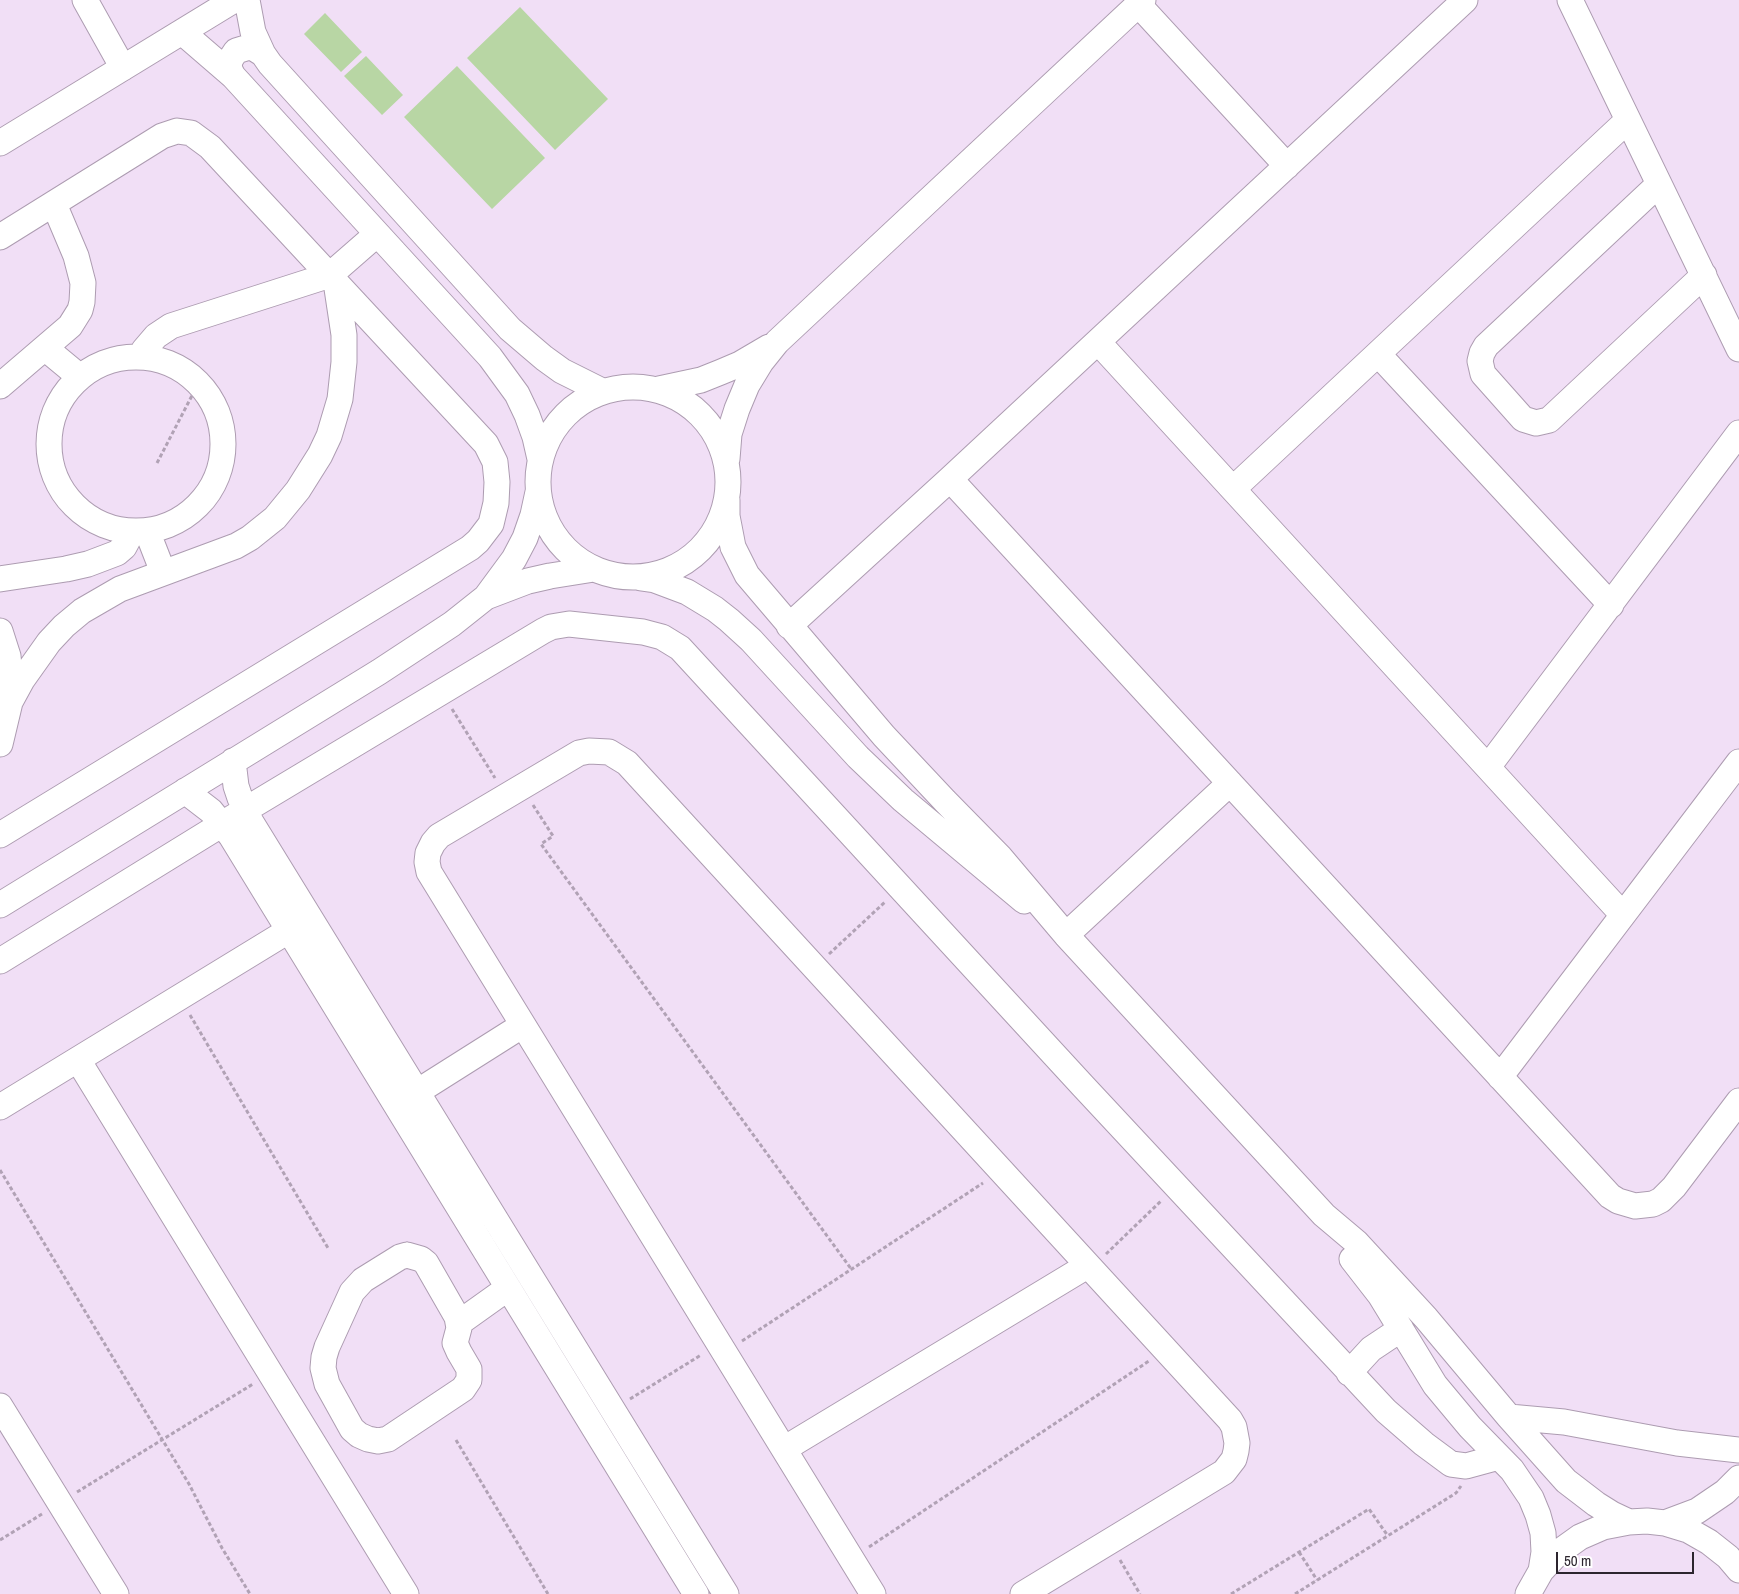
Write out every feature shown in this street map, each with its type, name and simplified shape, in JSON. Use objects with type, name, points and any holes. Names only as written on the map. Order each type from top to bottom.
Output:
[{"type":"street","points":[[85,0],[123,68]]},
{"type":"street","points":[[0,143],[234,0]]},
{"type":"street","points":[[247,0],[253,32],[263,54],[274,68],[510,329],[550,362],[582,382],[602,391]]},
{"type":"street","points":[[789,626],[1098,342],[1465,0]]},
{"type":"street","points":[[1570,0],[1739,350]]},
{"type":"street","points":[[1287,166],[1141,2],[777,342],[761,362],[747,385],[737,409],[730,434],[727,459],[729,532],[739,562],[756,588],[914,769],[1023,882],[1066,935],[1324,1215],[1356,1242],[1420,1311],[1465,1362],[1509,1417],[1566,1480],[1580,1493],[1628,1522]]},
{"type":"street","points":[[182,32],[233,76],[505,376],[528,415],[540,459]]},
{"type":"street","points":[[233,76],[230,70],[230,63],[236,51],[249,47],[263,54]]},
{"type":"street","points":[[1233,489],[1628,120]]},
{"type":"street","points":[[0,237],[162,136],[177,131],[191,133],[210,147],[479,437],[491,453],[497,472],[496,503],[491,524],[470,548],[0,836]]},
{"type":"street","points":[[1660,184],[1486,346],[1480,361],[1483,374],[1486,380],[1523,419],[1536,423],[1549,420],[1704,275]]},
{"type":"street","points":[[0,386],[70,326],[82,302],[84,293],[76,256],[54,204]]},
{"type":"street","points":[[141,357],[144,350],[156,336],[171,326],[333,278],[377,234]]},
{"type":"street","points":[[10,702],[35,660],[49,642],[82,611],[120,588],[236,546],[250,538],[275,518],[298,490],[310,473],[329,436],[338,408],[343,380],[344,335],[333,278]]},
{"type":"street","points":[[659,389],[700,380],[721,372],[740,364],[777,342]]},
{"type":"street","points":[[1098,342],[1623,915]]},
{"type":"street","points":[[45,348],[80,377]]},
{"type":"street","points":[[1378,354],[1611,605]]},
{"type":"street","points":[[128,357],[141,357],[159,360],[176,367],[198,384],[214,405],[221,423],[223,450],[217,477],[208,494],[196,508],[182,519],[165,527],[139,531],[113,529],[96,522],[80,512],[67,498],[57,482],[51,464],[49,445],[51,426],[57,408],[67,391],[80,377],[103,364],[128,357]]},
{"type":"street","points":[[486,598],[514,559],[525,538],[538,492],[540,459],[549,437],[562,417],[581,402],[602,391],[630,386],[659,389],[682,399],[702,415],[718,435],[727,459]]},
{"type":"street","points":[[1488,767],[1739,433]]},
{"type":"street","points":[[950,479],[1610,1196],[1618,1201],[1635,1206],[1653,1204],[1668,1194],[1739,1101]]},
{"type":"street","points":[[538,492],[544,516],[556,538],[573,556],[594,570],[616,576],[655,580],[686,592],[715,609],[751,640],[858,757],[902,800],[979,866],[1066,935]]},
{"type":"street","points":[[638,578],[663,573],[686,562],[705,545],[719,524],[727,500]]},
{"type":"street","points":[[139,531],[163,572]]},
{"type":"street","points":[[0,579],[88,564],[117,553],[139,531]]},
{"type":"street","points":[[0,905],[416,648],[486,598],[550,576],[594,570]]},
{"type":"street","points":[[0,961],[245,810],[551,627],[569,624],[642,632],[662,637],[680,648],[1176,1187],[1386,1411],[1424,1444],[1451,1464],[1466,1466],[1499,1457]]},
{"type":"street","points":[[0,631],[8,656],[10,671],[10,702],[0,744]]},
{"type":"street","points":[[873,1594],[429,872],[428,852],[439,836],[579,753],[599,750],[609,752],[627,762],[1000,1172],[1230,1420],[1234,1427],[1237,1444],[1234,1459],[1224,1472],[1023,1594]]},
{"type":"street","points":[[233,761],[236,786],[245,810],[726,1594]]},
{"type":"street","points":[[1500,1077],[1739,762]]},
{"type":"street","points":[[1066,935],[1230,784]]},
{"type":"street","points":[[185,791],[223,824],[231,836],[696,1594]]},
{"type":"street","points":[[0,1107],[288,931]]},
{"type":"street","points":[[417,1092],[523,1025]]},
{"type":"street","points":[[78,1060],[406,1594]]},
{"type":"street","points":[[1324,1215],[1342,1246],[1380,1295],[1435,1385],[1458,1414],[1521,1482],[1531,1498],[1543,1533],[1544,1552],[1541,1571]]},
{"type":"street","points":[[459,1323],[458,1317],[426,1263],[414,1256],[400,1257],[357,1285],[348,1298],[327,1347],[323,1368],[327,1384],[352,1429],[368,1439],[388,1440],[467,1385],[470,1380],[469,1370],[456,1342],[459,1323],[508,1288]]},
{"type":"street","points":[[784,1449],[1089,1267]]},
{"type":"street","points":[[1349,1372],[1371,1349],[1401,1329]]},
{"type":"street","points":[[0,1406],[116,1594]]},
{"type":"street","points":[[1509,1417],[1572,1424],[1677,1443],[1739,1450]]},
{"type":"street","points":[[1665,1524],[1697,1511],[1725,1492],[1739,1478]]},
{"type":"street","points":[[1528,1594],[1541,1571],[1559,1552],[1580,1537],[1603,1527],[1628,1522],[1647,1521],[1688,1530],[1709,1542],[1728,1557],[1739,1570]]},
{"type":"path","points":[[157,463],[198,384]]},
{"type":"path","points":[[441,692],[517,812],[532,805],[553,836],[541,844],[852,1270]]},
{"type":"path","points":[[814,968],[900,887]]},
{"type":"path","points":[[180,997],[328,1248]]},
{"type":"path","points":[[0,1170],[194,1491],[232,1565],[250,1594]]},
{"type":"path","points":[[612,1410],[722,1348],[852,1270],[1000,1172]]},
{"type":"path","points":[[1089,1267],[1176,1187]]},
{"type":"path","points":[[852,1558],[1165,1350]]},
{"type":"path","points":[[0,1540],[162,1439],[271,1374]]},
{"type":"path","points":[[456,1440],[548,1594]]},
{"type":"path","points":[[1294,1594],[1456,1493],[1462,1485],[1466,1466]]},
{"type":"path","points":[[1231,1594],[1369,1509],[1388,1536]]},
{"type":"path","points":[[1299,1552],[1317,1580]]},
{"type":"path","points":[[1118,1556],[1140,1594]]},
{"type":"green space","points":[[520,7],[608,99],[555,150],[467,58]]},
{"type":"green space","points":[[325,13],[362,52],[341,72],[304,34]]},
{"type":"green space","points":[[366,56],[403,95],[382,115],[344,76]]},
{"type":"green space","points":[[457,66],[545,158],[492,209],[404,117]]}]
